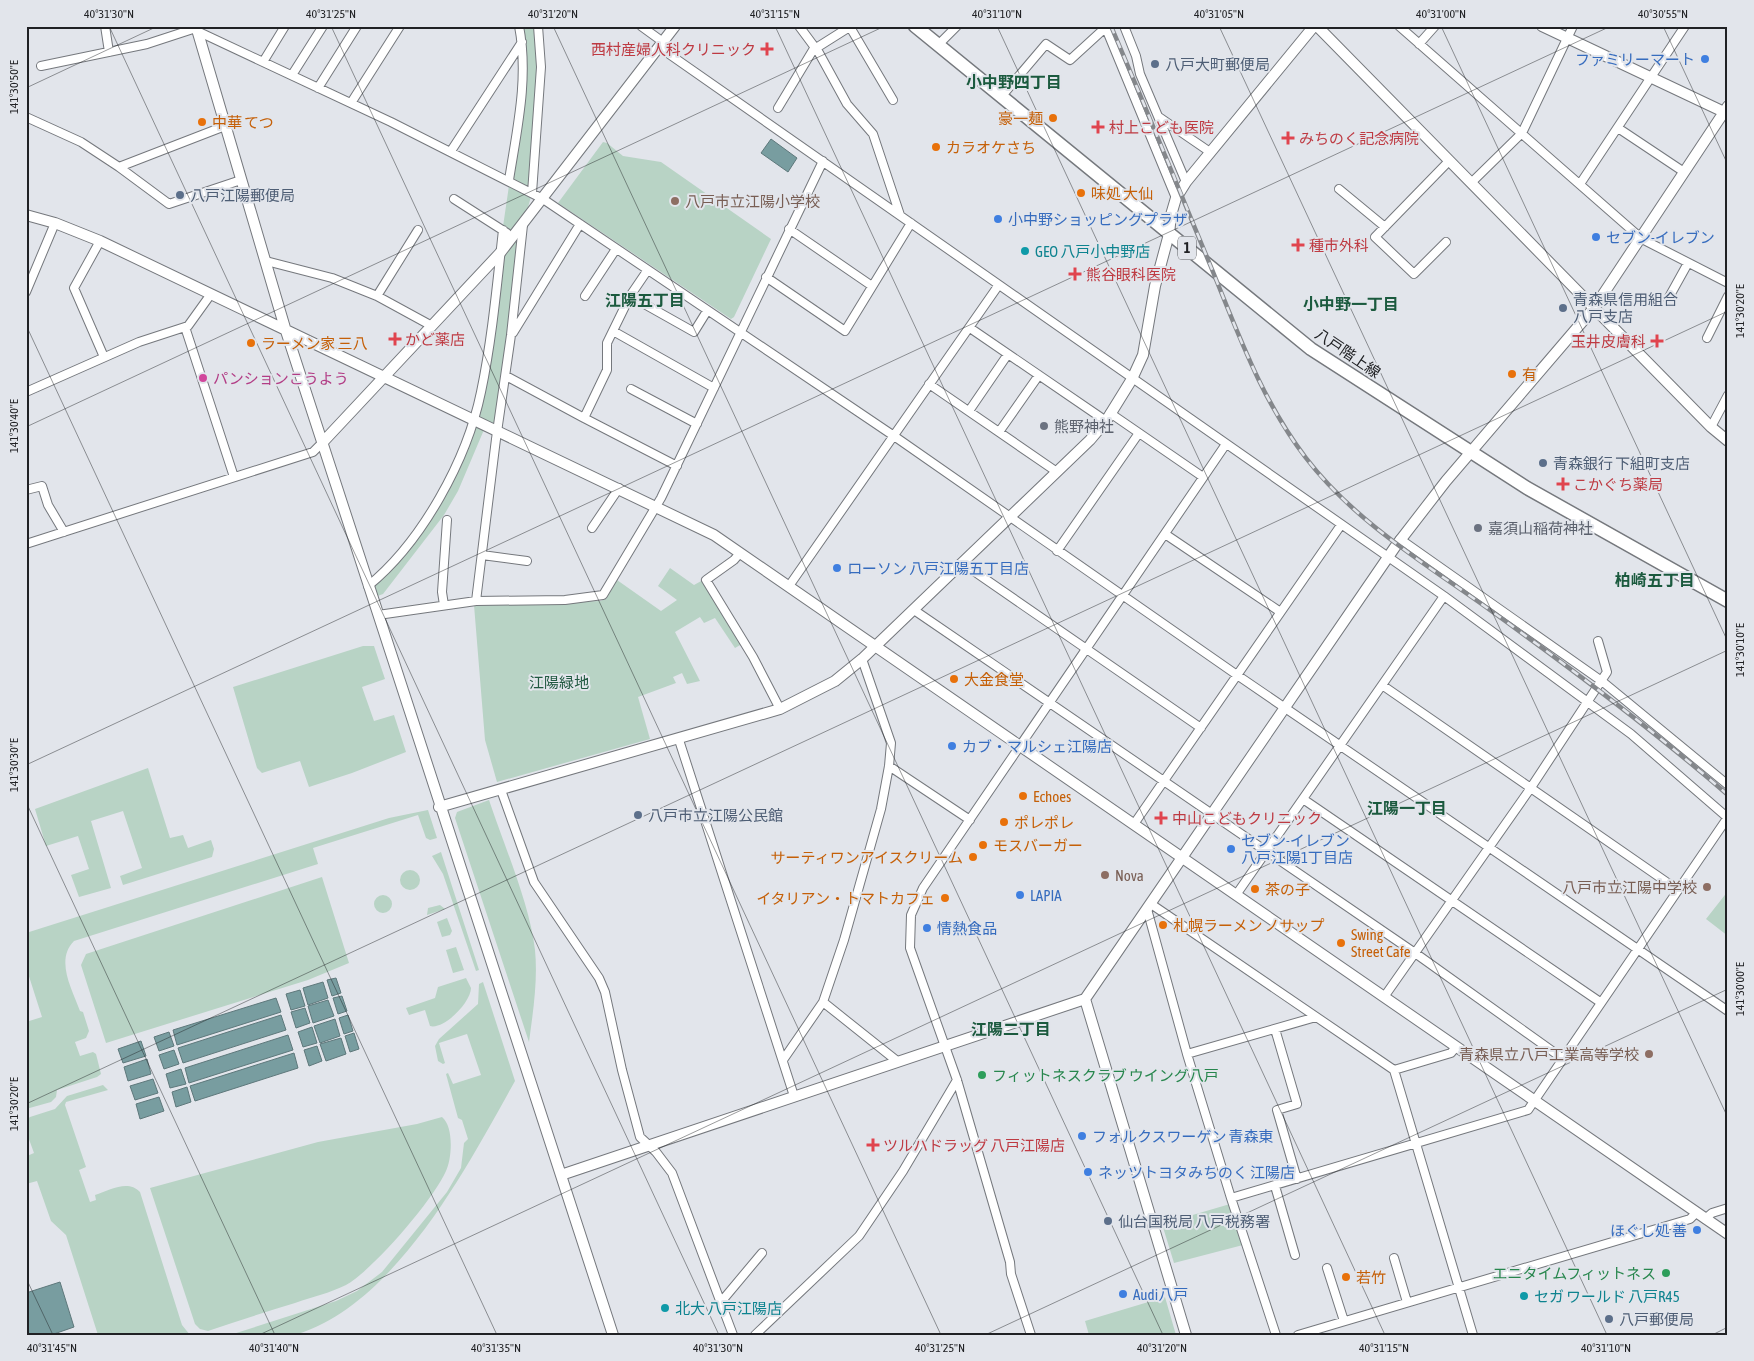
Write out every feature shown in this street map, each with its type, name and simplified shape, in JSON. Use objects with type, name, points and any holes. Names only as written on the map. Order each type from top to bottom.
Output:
[{"type":"main road","name":"八戸階上線","points":[[915,26],[1311,349],[1535,492],[1728,601]]},
{"type":"street","points":[[105,26],[108,52]]},
{"type":"street","points":[[263,62],[285,26]]},
{"type":"street","points":[[292,76],[323,26]]},
{"type":"street","points":[[318,88],[357,26]]},
{"type":"street","points":[[351,103],[400,26]]},
{"type":"street","points":[[509,180],[524,83],[522,42],[519,26]]},
{"type":"street","points":[[532,193],[541,67],[538,26]]},
{"type":"street","points":[[641,26],[661,45],[998,286],[1444,596],[1587,701],[1673,769],[1728,818],[1636,949],[1528,1110],[1231,1198]]},
{"type":"street","points":[[26,544],[313,452],[514,237],[675,26]]},
{"type":"street","points":[[799,26],[815,49],[847,104],[873,134],[900,215]]},
{"type":"street","points":[[938,45],[957,26]]},
{"type":"street","points":[[1124,26],[1186,182]]},
{"type":"street","points":[[439,807],[678,740],[780,709],[835,681],[862,659],[1090,440],[1108,417],[1132,379],[1143,354],[1155,286],[1169,234],[1170,215],[1176,198],[1210,152],[1315,26],[1711,427],[1728,441]]},
{"type":"street","points":[[1399,26],[1642,239],[1728,284]]},
{"type":"street","points":[[1419,44],[1436,26]]},
{"type":"street","points":[[561,1175],[648,1144],[1085,999],[1400,539],[1471,452],[1594,308],[1726,111],[1542,26]]},
{"type":"street","points":[[1471,184],[1522,133],[1573,26]]},
{"type":"street","points":[[1580,184],[1685,26]]},
{"type":"street","points":[[778,108],[815,49],[850,27],[893,100]]},
{"type":"street","points":[[1001,96],[1046,44],[1070,60],[1105,27],[1176,198]]},
{"type":"street","points":[[196,28],[285,328],[439,807],[613,1335]]},
{"type":"street","points":[[40,66],[147,44],[196,28],[292,76],[451,151],[543,199],[894,436],[1122,596],[1728,1011]]},
{"type":"street","points":[[451,151],[522,42]]},
{"type":"street","points":[[26,117],[81,142],[169,204],[242,180]]},
{"type":"street","points":[[1159,117],[1210,152]]},
{"type":"street","points":[[119,167],[226,126]]},
{"type":"street","points":[[1618,128],[1684,172]]},
{"type":"street","points":[[378,615],[476,601],[565,600],[603,595],[657,506],[823,161]]},
{"type":"street","points":[[1446,242],[1414,274],[1375,237],[1449,161]]},
{"type":"street","points":[[1339,189],[1385,227]]},
{"type":"street","points":[[454,199],[514,237]]},
{"type":"street","points":[[26,215],[55,222],[100,241],[657,506],[714,535],[1728,1234]]},
{"type":"street","points":[[26,292],[55,222]]},
{"type":"street","points":[[766,277],[845,331],[911,223]]},
{"type":"street","points":[[512,335],[580,224]]},
{"type":"street","points":[[476,601],[497,430],[512,335],[523,225]]},
{"type":"street","points":[[789,229],[872,286]]},
{"type":"street","points":[[376,296],[418,230]]},
{"type":"street","points":[[368,586],[394,563],[430,513],[449,478],[473,419],[481,392],[503,230]]},
{"type":"street","points":[[100,241],[74,288],[104,357]]},
{"type":"street","points":[[585,296],[616,249]]},
{"type":"street","points":[[266,261],[332,278],[376,296],[432,326]]},
{"type":"street","points":[[1668,299],[1688,263]]},
{"type":"street","points":[[584,418],[607,370],[607,343],[630,296],[648,271]]},
{"type":"street","points":[[789,586],[998,286]]},
{"type":"street","points":[[26,392],[104,357],[188,326],[211,294]]},
{"type":"street","points":[[630,296],[694,332],[707,311]]},
{"type":"street","points":[[1707,338],[1728,296]]},
{"type":"street","points":[[185,327],[234,477]]},
{"type":"street","points":[[970,328],[1039,375],[1108,417],[1139,433],[1203,477]]},
{"type":"street","points":[[613,331],[714,388]]},
{"type":"street","points":[[969,411],[1008,354]]},
{"type":"street","points":[[999,432],[1039,375]]},
{"type":"street","points":[[506,376],[677,466]]},
{"type":"street","points":[[929,384],[1057,472]]},
{"type":"street","points":[[631,389],[697,424]]},
{"type":"street","points":[[1711,427],[1728,395]]},
{"type":"street","points":[[1057,551],[1139,433]]},
{"type":"street","points":[[1031,1335],[1011,1274],[1010,1262],[957,1080],[910,948],[911,914],[923,888],[1226,444]]},
{"type":"street","points":[[26,490],[42,486],[48,505],[64,532]]},
{"type":"street","points":[[592,528],[619,488]]},
{"type":"street","points":[[444,605],[442,592],[447,520]]},
{"type":"street","points":[[1134,824],[1341,525]]},
{"type":"street","points":[[1165,534],[1279,612]]},
{"type":"street","points":[[1400,539],[1603,682],[1728,785]]},
{"type":"street","points":[[740,553],[734,560],[706,580],[753,657],[780,709]]},
{"type":"street","points":[[482,555],[527,561]]},
{"type":"street","points":[[962,563],[1201,728]]},
{"type":"street","points":[[1236,895],[1444,596]]},
{"type":"street","points":[[914,610],[1048,704],[1213,814],[1415,953],[1562,1058]]},
{"type":"street","points":[[1384,997],[1530,788],[1587,701],[1603,682],[1607,672],[1598,641]]},
{"type":"street","points":[[783,1060],[823,1002],[844,940],[890,766],[891,743],[862,659]]},
{"type":"street","points":[[1382,685],[1678,890]]},
{"type":"street","points":[[678,740],[794,1096]]},
{"type":"street","points":[[890,766],[970,820]]},
{"type":"street","points":[[501,790],[534,882],[600,978],[640,1137],[672,1173],[733,1335]]},
{"type":"street","points":[[1303,799],[1600,1002]]},
{"type":"street","points":[[1149,906],[1394,1070],[1473,1335]]},
{"type":"street","points":[[1149,906],[1188,1054],[1231,1198],[1276,1335]]},
{"type":"street","points":[[1085,999],[1186,1335]]},
{"type":"street","points":[[823,1002],[897,1061]]},
{"type":"street","points":[[1188,1054],[1316,1017]]},
{"type":"street","points":[[1275,1028],[1297,1104],[1277,1110],[1297,1179]]},
{"type":"street","points":[[1394,1070],[1451,1053],[1456,1047]]},
{"type":"street","points":[[756,1335],[859,1236],[908,1164],[957,1080]]},
{"type":"street","points":[[1275,1186],[1295,1256]]},
{"type":"street","points":[[1298,1335],[1728,1208]]},
{"type":"street","points":[[721,1302],[762,1253]]},
{"type":"street","points":[[1394,1258],[1407,1302]]},
{"type":"street","points":[[1327,1268],[1344,1321]]},
{"type":"green space","points":[[519,26],[538,26],[540,42],[532,193],[523,225],[497,430],[486,425],[458,491],[444,515],[383,594],[372,598],[368,586],[381,576],[440,498],[476,411],[524,83]]},
{"type":"green space","points":[[603,142],[623,156],[661,162],[771,239],[734,317],[731,319],[558,203]]},
{"type":"green space","name":"江陽緑地","points":[[670,568],[694,585],[703,580],[742,644],[735,648],[715,618],[704,623],[700,617],[675,632],[700,681],[687,684],[682,673],[673,677],[676,683],[638,697],[650,739],[497,782],[485,740],[474,605],[600,601],[606,599],[617,580],[661,611],[677,600],[658,586]]},
{"type":"green space","points":[[363,646],[374,646],[385,679],[362,687],[374,721],[394,715],[406,752],[309,787],[300,761],[262,773],[257,768],[233,687]]},
{"type":"green space","points":[[148,768],[170,838],[183,835],[188,848],[211,840],[214,849],[212,857],[123,885],[120,876],[142,868],[123,811],[91,821],[111,888],[79,897],[71,875],[89,869],[78,836],[46,846],[35,809]]},
{"type":"green space","points":[[489,800],[528,914],[535,950],[535,996],[529,1042],[455,818],[457,812]]},
{"type":"green space","points":[[428,810],[437,838],[430,840],[426,838],[418,815],[313,848],[318,864],[74,941],[68,949],[65,966],[70,984],[80,1011],[83,1012],[89,1031],[86,1038],[75,1042],[80,1056],[93,1052],[96,1054],[101,1074],[57,1090],[56,1097],[51,1102],[26,1109],[26,1022],[42,1017],[26,967],[26,933],[389,818]]},
{"type":"green space","points":[[441,852],[479,970],[476,971],[443,874],[432,856]]},
{"type":"green space","points":[[410,870],[417,873],[420,880],[417,887],[410,890],[403,887],[400,880],[403,873]]},
{"type":"green space","points":[[322,877],[349,963],[308,980],[106,1043],[81,965],[86,954]]},
{"type":"green space","points":[[1728,891],[1728,936],[1706,919]]},
{"type":"green space","points":[[383,895],[389,898],[392,904],[389,910],[383,913],[377,910],[374,904],[377,898]]},
{"type":"green space","points":[[440,905],[445,909],[427,915],[428,908]]},
{"type":"green space","points":[[447,918],[452,931],[450,935],[442,937],[437,922]]},
{"type":"green space","points":[[456,947],[464,970],[453,973],[446,950]]},
{"type":"green space","points":[[466,978],[471,988],[467,1000],[456,1014],[442,1024],[430,1026],[425,1010],[409,1015],[406,1008],[435,998],[438,987]]},
{"type":"green space","points":[[483,982],[515,1081],[475,1152],[426,1228],[398,1263],[367,1293],[334,1317],[298,1334],[275,1337],[230,1335],[336,1301],[357,1291],[382,1272],[447,1192],[461,1168],[464,1143],[468,1139],[462,1120],[458,1118],[446,1074],[448,1073],[453,1084],[481,1075],[467,1034],[439,1043],[445,1063],[443,1064],[438,1061],[435,1046],[439,1039],[478,1004],[479,984]]},
{"type":"green space","points":[[103,1085],[108,1090],[66,1102],[65,1105],[86,1167],[79,1170],[90,1202],[96,1200],[95,1195],[113,1188],[130,1186],[140,1192],[182,1325],[190,1335],[98,1335],[66,1235],[51,1221],[37,1181],[26,1184],[26,1153],[27,1156],[34,1153],[26,1131],[26,1120],[55,1109],[67,1096]]},
{"type":"green space","points":[[442,1117],[449,1128],[451,1143],[450,1158],[446,1171],[416,1216],[386,1250],[357,1277],[346,1285],[334,1290],[208,1331],[200,1329],[195,1324],[150,1188],[318,1142],[417,1124]]},
{"type":"green space","points":[[1230,1204],[1243,1245],[1174,1263],[1162,1224]]},
{"type":"green space","points":[[1165,1297],[1176,1335],[1089,1335],[1085,1321]]},
{"type":"water","points":[[771,139],[797,158],[788,172],[761,153]]},
{"type":"water","points":[[336,978],[341,993],[332,996],[327,980]]},
{"type":"water","points":[[323,982],[328,998],[308,1005],[303,988]]},
{"type":"water","points":[[300,990],[305,1006],[291,1010],[286,994]]},
{"type":"water","points":[[342,996],[347,1011],[338,1014],[333,998]]},
{"type":"water","points":[[276,998],[281,1012],[177,1045],[173,1030]]},
{"type":"water","points":[[328,1000],[334,1016],[313,1023],[308,1006]]},
{"type":"water","points":[[305,1008],[310,1023],[296,1028],[291,1012]]},
{"type":"water","points":[[281,1015],[286,1030],[183,1063],[178,1048]]},
{"type":"water","points":[[348,1015],[353,1031],[344,1034],[339,1018]]},
{"type":"water","points":[[335,1019],[340,1036],[320,1043],[314,1026]]},
{"type":"water","points":[[312,1027],[317,1043],[303,1047],[298,1032]]},
{"type":"water","points":[[169,1032],[174,1046],[159,1051],[154,1037]]},
{"type":"water","points":[[354,1033],[359,1049],[350,1052],[345,1036]]},
{"type":"water","points":[[288,1035],[293,1050],[189,1083],[185,1068]]},
{"type":"water","points":[[341,1038],[346,1054],[326,1061],[320,1044]]},
{"type":"water","points":[[141,1041],[146,1056],[123,1063],[118,1049]]},
{"type":"water","points":[[317,1046],[322,1061],[309,1066],[304,1050]]},
{"type":"water","points":[[174,1050],[179,1064],[164,1069],[159,1055]]},
{"type":"water","points":[[294,1053],[298,1068],[195,1101],[190,1086]]},
{"type":"water","points":[[147,1059],[151,1074],[128,1081],[124,1067]]},
{"type":"water","points":[[181,1069],[186,1084],[170,1088],[166,1074]]},
{"type":"water","points":[[153,1079],[158,1093],[135,1100],[130,1086]]},
{"type":"water","points":[[187,1087],[191,1102],[176,1107],[172,1092]]},
{"type":"water","points":[[159,1097],[164,1111],[140,1119],[136,1104]]},
{"type":"water","points":[[60,1282],[74,1327],[51,1335],[26,1335],[26,1293]]},
{"type":"railway","points":[[1111,26],[1252,366],[1276,413],[1306,458],[1346,502],[1392,541],[1581,677],[1641,723],[1728,795]]},
{"type":"place","name":"西村産婦人科クリニック","points":[[767,49]]},
{"type":"place","name":"ファミリーマート","points":[[1705,59]]},
{"type":"place","name":"八戸大町郵便局","points":[[1155,64]]},
{"type":"place","name":"豪一麺","points":[[1053,118]]},
{"type":"place","name":"中華 てつ","points":[[202,122]]},
{"type":"place","name":"村上こども医院","points":[[1098,127]]},
{"type":"place","name":"みちのく記念病院","points":[[1288,138]]},
{"type":"place","name":"カラオケさち","points":[[936,147]]},
{"type":"place","name":"味処 大仙","points":[[1081,193]]},
{"type":"place","name":"八戸江陽郵便局","points":[[180,195]]},
{"type":"place","name":"八戸市立江陽小学校","points":[[675,201]]},
{"type":"place","name":"小中野ショッピングプラザ","points":[[998,219]]},
{"type":"place","name":"セブン-イレブン","points":[[1596,237]]},
{"type":"place","name":"種市外科","points":[[1298,245]]},
{"type":"place","name":"GEO 八戸小中野店","points":[[1025,251]]},
{"type":"place","name":"熊谷眼科医院","points":[[1075,274]]},
{"type":"place","name":"青森県信用組合 八戸支店","points":[[1563,308]]},
{"type":"place","name":"かど薬店","points":[[395,339]]},
{"type":"place","name":"玉井皮膚科","points":[[1657,341]]},
{"type":"place","name":"ラーメン家 三八","points":[[251,343]]},
{"type":"place","name":"有","points":[[1512,374]]},
{"type":"place","name":"パンションこうよう","points":[[203,378]]},
{"type":"place","name":"熊野神社","points":[[1044,426]]},
{"type":"place","name":"青森銀行 下組町支店","points":[[1543,463]]},
{"type":"place","name":"こかぐち薬局","points":[[1563,484]]},
{"type":"place","name":"嘉須山稲荷神社","points":[[1478,528]]},
{"type":"place","name":"ローソン 八戸江陽五丁目店","points":[[837,568]]},
{"type":"place","name":"大金食堂","points":[[954,679]]},
{"type":"place","name":"カブ・マルシェ江陽店","points":[[952,746]]},
{"type":"place","name":"Echoes","points":[[1023,796]]},
{"type":"place","name":"八戸市立江陽公民館","points":[[638,815]]},
{"type":"place","name":"中山こどもクリニック","points":[[1161,818]]},
{"type":"place","name":"ポレポレ","points":[[1004,822]]},
{"type":"place","name":"モスバーガー","points":[[983,845]]},
{"type":"place","name":"セブン-イレブン 八戸江陽1丁目店","points":[[1231,849]]},
{"type":"place","name":"サーティワンアイスクリーム","points":[[973,857]]},
{"type":"place","name":"Nova","points":[[1105,875]]},
{"type":"place","name":"八戸市立江陽中学校","points":[[1707,887]]},
{"type":"place","name":"茶の子","points":[[1255,889]]},
{"type":"place","name":"LAPIA","points":[[1020,895]]},
{"type":"place","name":"イタリアン・トマトカフェ","points":[[945,898]]},
{"type":"place","name":"札幌ラーメン ノサップ","points":[[1163,925]]},
{"type":"place","name":"情熱食品","points":[[927,928]]},
{"type":"place","name":"Swing Street Cafe","points":[[1341,943]]},
{"type":"place","name":"青森県立八戸工業高等学校","points":[[1649,1054]]},
{"type":"place","name":"フィットネスクラブ ウイング八戸","points":[[982,1075]]},
{"type":"place","name":"フォルクスワーゲン 青森東","points":[[1082,1136]]},
{"type":"place","name":"ツルハドラッグ 八戸江陽店","points":[[873,1145]]},
{"type":"place","name":"ネッツトヨタみちのく 江陽店","points":[[1088,1172]]},
{"type":"place","name":"仙台国税局 八戸税務署","points":[[1108,1221]]},
{"type":"place","name":"ほぐし処 善","points":[[1697,1230]]},
{"type":"place","name":"エニタイムフィットネス","points":[[1666,1273]]},
{"type":"place","name":"若竹","points":[[1346,1277]]},
{"type":"place","name":"Audi八戸","points":[[1123,1294]]},
{"type":"place","name":"セガ ワールド 八戸R45","points":[[1524,1296]]},
{"type":"place","name":"北大 八戸江陽店","points":[[665,1308]]},
{"type":"place","name":"八戸郵便局","points":[[1609,1319]]},
{"type":"district","name":"小中野四丁目","points":[[1014,82]]},
{"type":"district","name":"江陽五丁目","points":[[645,300]]},
{"type":"district","name":"小中野一丁目","points":[[1351,304]]},
{"type":"district","name":"柏崎五丁目","points":[[1655,580]]},
{"type":"district","name":"江陽一丁目","points":[[1407,808]]},
{"type":"district","name":"江陽二丁目","points":[[1011,1029]]}]
